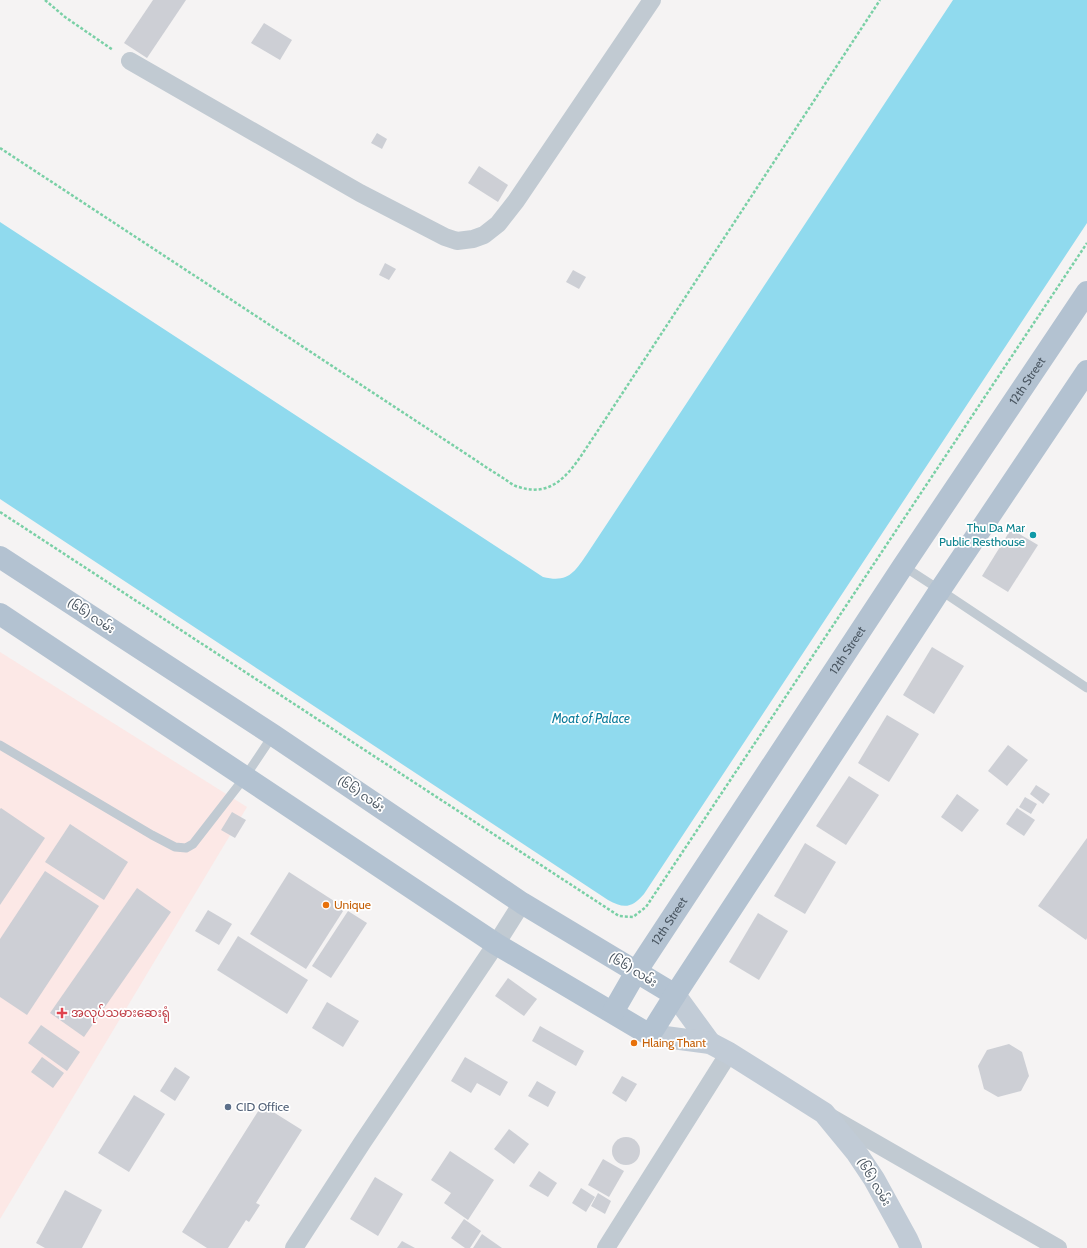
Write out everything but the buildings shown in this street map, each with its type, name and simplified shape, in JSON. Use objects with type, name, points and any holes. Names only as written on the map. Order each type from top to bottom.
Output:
[{"type":"main road","name":"12th Street","points":[[613,1012],[636,972],[903,566],[1087,292]]},
{"type":"main road","points":[[650,1035],[940,590],[1087,371]]},
{"type":"main road","name":"(၆၆) လမ်း","points":[[0,557],[273,735],[522,903],[675,995],[720,1048],[824,1113],[867,1168],[911,1248]]},
{"type":"main road","name":"(၆၆) လမ်း","points":[[0,614],[496,944],[650,1035],[720,1048]]},
{"type":"street","points":[[130,61],[360,193],[445,237],[457,241],[473,239],[484,235],[498,224],[516,201],[652,0]]},
{"type":"street","points":[[294,1248],[366,1136],[496,944],[522,903]]},
{"type":"street","points":[[606,1248],[720,1048]]},
{"type":"street","points":[[824,1113],[1058,1248]]},
{"type":"lane","points":[[903,566],[1087,688]]},
{"type":"lane","points":[[0,745],[152,835],[175,847],[186,848],[193,844],[245,777],[273,735]]},
{"type":"path","points":[[45,0],[65,17],[130,61]]},
{"type":"path","points":[[0,148],[517,487],[532,490],[548,488],[560,481],[595,434],[880,0]]},
{"type":"path","points":[[0,512],[618,916],[633,917],[646,907],[1087,243]]},
{"type":"shaded area","name":"အလုပ်သမားဆေးရုံ","points":[[0,652],[247,807],[0,1219]]},
{"type":"water","name":"Moat of Palace","points":[[953,0],[1087,0],[1087,223],[644,894],[636,902],[628,906],[623,906],[608,900],[0,499],[0,222],[543,577],[559,579],[570,575],[587,554]]},
{"type":"place","name":"Thu Da Mar Public Resthouse","points":[[1033,535]]},
{"type":"place","name":"Unique","points":[[326,905]]},
{"type":"place","name":"အလုပ်သမားဆေးရုံ","points":[[62,1013]]},
{"type":"place","name":"Hlaing Thant","points":[[634,1043]]},
{"type":"place","name":"CID Office","points":[[228,1107]]}]
